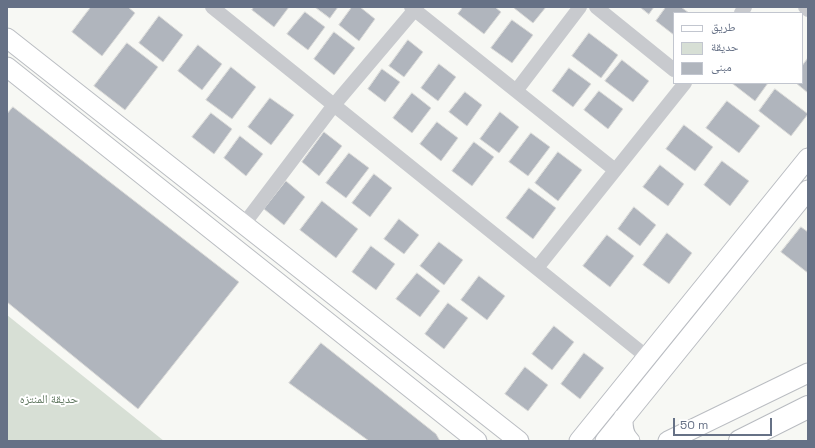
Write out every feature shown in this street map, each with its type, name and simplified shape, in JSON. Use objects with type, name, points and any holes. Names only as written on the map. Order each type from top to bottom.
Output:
[{"type":"main road","points":[[740,441],[808,407]]},
{"type":"street","points":[[212,7],[648,357]]},
{"type":"street","points":[[516,91],[580,7]]},
{"type":"street","points":[[596,7],[673,69]]},
{"type":"street","points":[[805,7],[808,10]]},
{"type":"street","points":[[244,224],[334,105],[414,8],[615,170]]},
{"type":"street","points":[[7,38],[519,441]]},
{"type":"street","points":[[7,67],[477,441]]},
{"type":"street","points":[[537,268],[684,84]]},
{"type":"street","points":[[579,441],[808,158]]},
{"type":"street","points":[[605,441],[808,190]]},
{"type":"street","points":[[668,441],[808,373]]},
{"type":"street","points":[[623,418],[625,437],[630,441]]},
{"type":"green space","name":"حديقة المنتزه","points":[[7,315],[164,441],[7,441]]},
{"type":"building","points":[[91,7],[128,7],[135,13],[102,56],[72,32]]},
{"type":"building","points":[[254,7],[289,7],[274,27],[252,10]]},
{"type":"building","points":[[315,7],[338,7],[330,18]]},
{"type":"building","points":[[352,7],[360,7],[375,19],[359,41],[339,25]]},
{"type":"building","points":[[463,7],[495,7],[501,12],[484,34],[458,14]]},
{"type":"building","points":[[514,7],[546,7],[533,23]]},
{"type":"building","points":[[640,7],[654,7],[649,14]]},
{"type":"building","points":[[666,7],[681,7],[688,12],[673,12],[673,34],[656,21]]},
{"type":"building","points":[[305,12],[325,27],[308,50],[287,34]]},
{"type":"building","points":[[159,16],[183,35],[163,62],[139,43]]},
{"type":"building","points":[[512,20],[533,35],[512,63],[491,48]]},
{"type":"building","points":[[334,32],[355,48],[334,75],[314,59]]},
{"type":"building","points":[[589,33],[618,55],[601,78],[572,56]]},
{"type":"building","points":[[408,40],[423,52],[404,77],[389,66]]},
{"type":"building","points":[[127,43],[158,67],[125,110],[94,86]]},
{"type":"building","points":[[198,45],[222,64],[202,90],[178,71]]},
{"type":"building","points":[[808,58],[808,93],[797,84],[803,84],[803,65]]},
{"type":"building","points":[[622,60],[649,81],[633,102],[605,81]]},
{"type":"building","points":[[439,64],[456,77],[438,101],[421,88]]},
{"type":"building","points":[[231,67],[256,87],[232,119],[206,100]]},
{"type":"building","points":[[569,68],[591,84],[573,107],[552,91]]},
{"type":"building","points":[[382,69],[400,82],[385,102],[368,89]]},
{"type":"building","points":[[733,84],[767,84],[755,101]]},
{"type":"building","points":[[775,89],[808,114],[791,136],[759,111]]},
{"type":"building","points":[[599,91],[623,109],[608,129],[584,110]]},
{"type":"building","points":[[465,92],[482,105],[467,126],[449,112]]},
{"type":"building","points":[[412,93],[431,108],[412,133],[393,118]]},
{"type":"building","points":[[270,98],[294,115],[271,145],[248,127]]},
{"type":"building","points":[[727,101],[760,126],[739,153],[706,128]]},
{"type":"building","points":[[13,107],[239,282],[138,409],[7,302],[7,114]]},
{"type":"building","points":[[500,112],[519,127],[499,153],[480,139]]},
{"type":"building","points":[[211,113],[232,129],[214,154],[192,137]]},
{"type":"building","points":[[437,122],[458,138],[441,161],[420,144]]},
{"type":"building","points":[[684,125],[713,147],[695,171],[666,149]]},
{"type":"building","points":[[324,132],[342,146],[319,176],[302,162]]},
{"type":"building","points":[[531,133],[550,147],[528,176],[509,162]]},
{"type":"building","points":[[240,136],[263,154],[246,176],[224,158]]},
{"type":"building","points":[[474,142],[494,157],[472,186],[452,171]]},
{"type":"building","points":[[558,152],[582,170],[558,201],[535,183]]},
{"type":"building","points":[[349,153],[369,168],[346,198],[326,183]]},
{"type":"building","points":[[722,161],[749,181],[730,206],[704,185]]},
{"type":"building","points":[[660,165],[684,184],[668,206],[643,187]]},
{"type":"building","points":[[374,174],[392,188],[370,217],[352,203]]},
{"type":"building","points":[[286,181],[305,197],[284,225],[264,209]]},
{"type":"building","points":[[529,188],[556,208],[533,239],[506,218]]},
{"type":"building","points":[[322,201],[358,229],[336,258],[300,230]]},
{"type":"building","points":[[634,207],[656,225],[640,246],[618,229]]},
{"type":"building","points":[[399,219],[419,235],[404,254],[384,239]]},
{"type":"building","points":[[801,227],[808,232],[808,273],[781,252]]},
{"type":"building","points":[[667,233],[692,253],[669,284],[643,265]]},
{"type":"building","points":[[607,235],[634,256],[610,287],[583,266]]},
{"type":"building","points":[[439,242],[463,260],[444,285],[420,266]]},
{"type":"building","points":[[371,246],[395,264],[376,290],[352,272]]},
{"type":"building","points":[[417,273],[440,291],[420,317],[396,299]]},
{"type":"building","points":[[479,276],[505,296],[487,320],[461,300]]},
{"type":"building","points":[[448,303],[468,318],[444,349],[425,334]]},
{"type":"building","points":[[554,326],[574,342],[552,370],[532,354]]},
{"type":"building","points":[[321,343],[436,434],[440,441],[369,441],[289,383]]},
{"type":"building","points":[[584,353],[604,368],[580,399],[561,384]]},
{"type":"building","points":[[525,367],[548,385],[528,411],[505,394]]}]
